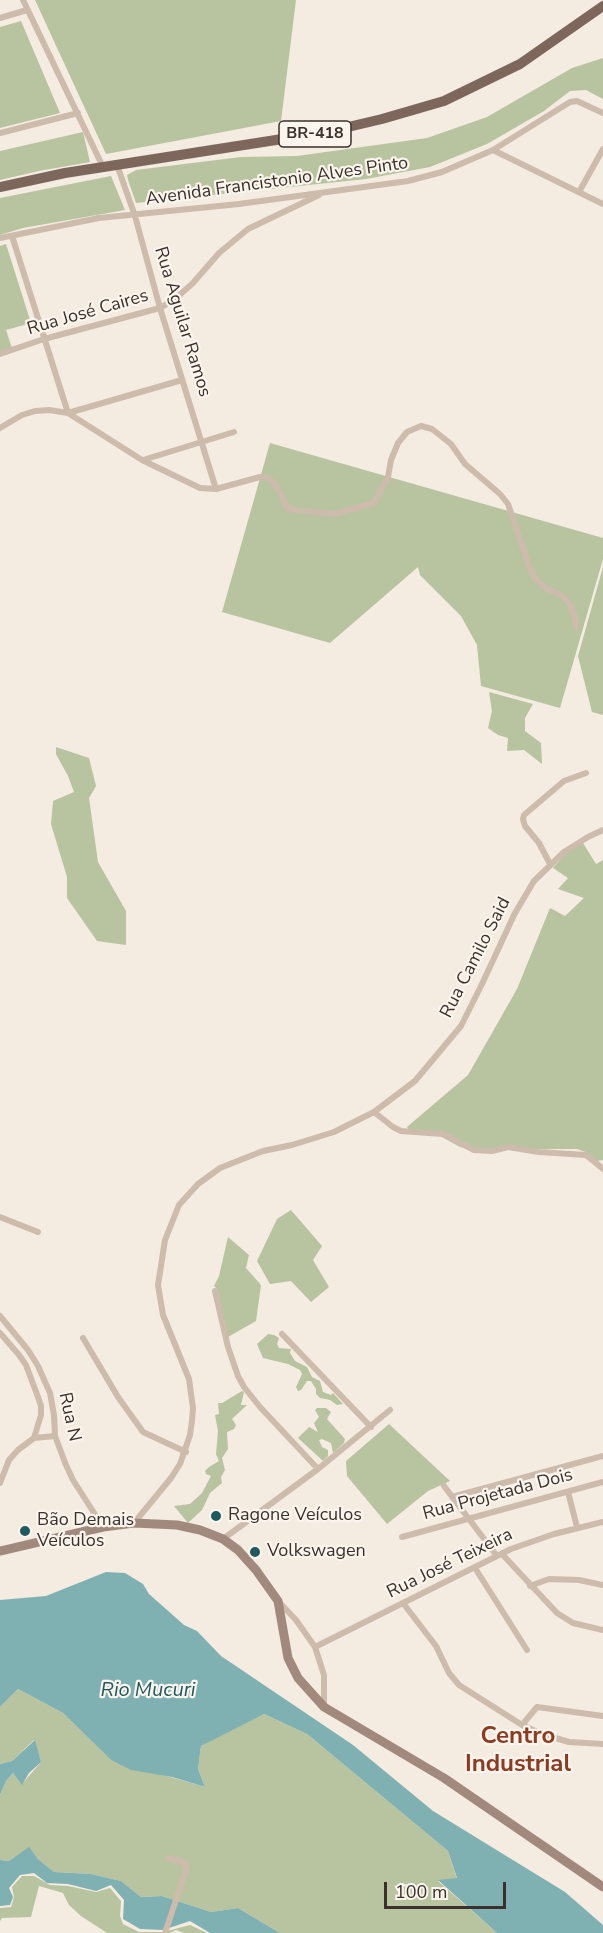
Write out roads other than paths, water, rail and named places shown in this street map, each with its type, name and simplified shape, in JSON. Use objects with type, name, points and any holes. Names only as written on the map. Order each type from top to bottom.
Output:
[{"type":"main road","name":"BR-418","points":[[0,187],[65,173],[327,132],[444,101],[520,64],[603,6]]},
{"type":"main road","points":[[0,1551],[104,1527],[134,1523],[177,1525],[207,1532],[223,1539],[251,1564],[278,1601],[288,1658],[298,1678],[324,1707],[435,1772],[603,1887]]},
{"type":"street","points":[[23,0],[102,167]]},
{"type":"street","points":[[0,18],[27,10]]},
{"type":"street","name":"Avenida Francistonio Alves Pinto","points":[[0,238],[99,218],[135,216],[408,181],[442,172],[493,150],[558,109],[577,101],[603,113]]},
{"type":"street","points":[[0,134],[78,113]]},
{"type":"street","points":[[579,192],[603,149]]},
{"type":"street","points":[[493,150],[603,204]]},
{"type":"street","name":"Rua Aguilar Ramos","points":[[117,165],[135,216],[160,308],[216,489]]},
{"type":"street","name":"Rua José Caires","points":[[0,354],[44,339],[160,308],[176,299],[219,254],[248,229],[325,192]]},
{"type":"street","points":[[12,236],[69,413]]},
{"type":"street","points":[[69,413],[182,380]]},
{"type":"street","points":[[0,428],[22,415],[35,411],[49,410],[69,413],[142,460],[200,488],[216,489],[260,477],[268,478],[273,482],[288,509],[335,514],[374,503],[388,477],[391,460],[402,438],[407,432],[421,426],[432,429],[451,444],[465,464],[500,494],[508,504],[530,569],[536,580],[547,589],[560,594],[569,603],[576,627]]},
{"type":"street","points":[[142,460],[234,432]]},
{"type":"street","points":[[550,864],[539,843],[525,826],[524,815],[564,781],[586,773]]},
{"type":"street","name":"Rua Camilo Said","points":[[134,1523],[171,1478],[186,1452],[192,1421],[192,1391],[184,1362],[163,1315],[158,1285],[165,1240],[179,1205],[198,1184],[232,1162],[263,1150],[292,1145],[334,1132],[374,1112],[415,1081],[461,1026],[520,904],[534,881],[550,864],[574,845],[603,831]]},
{"type":"street","points":[[374,1112],[401,1131],[443,1134],[474,1150],[492,1151],[508,1147],[539,1152],[586,1155],[603,1169]]},
{"type":"street","points":[[0,1217],[38,1232]]},
{"type":"street","points":[[215,1291],[228,1347],[244,1387],[318,1469]]},
{"type":"street","name":"Rua N","points":[[0,1316],[28,1350],[46,1383],[54,1415],[55,1436],[73,1480],[104,1527]]},
{"type":"street","name":"Rua N","points":[[0,1333],[26,1365],[41,1406],[41,1415],[34,1438]]},
{"type":"street","points":[[282,1334],[371,1427]]},
{"type":"street","points":[[83,1338],[118,1397],[143,1432],[186,1452]]},
{"type":"street","points":[[12,1347],[21,1340]]},
{"type":"street","points":[[223,1539],[318,1469],[390,1410]]},
{"type":"street","points":[[41,1415],[54,1415]]},
{"type":"street","points":[[0,1483],[9,1460],[18,1450],[34,1438],[55,1436]]},
{"type":"street","points":[[452,1497],[603,1456]]},
{"type":"street","name":"Rua Projetada Dois","points":[[402,1538],[603,1482]]},
{"type":"street","points":[[444,1486],[499,1555],[546,1603],[564,1618],[603,1630]]},
{"type":"street","points":[[568,1492],[577,1527]]},
{"type":"street","name":"Rua José Teixeira","points":[[315,1647],[499,1555],[577,1527],[603,1522]]},
{"type":"street","points":[[475,1568],[527,1650]]},
{"type":"street","points":[[530,1586],[549,1579],[579,1580],[603,1585]]},
{"type":"street","points":[[278,1601],[296,1620],[315,1647],[324,1675],[324,1707]]},
{"type":"street","points":[[403,1603],[436,1646],[454,1680],[466,1690],[522,1725],[542,1734],[568,1742],[603,1744]]},
{"type":"street","points":[[522,1725],[537,1707],[603,1716]]},
{"type":"street","points":[[165,1933],[187,1867],[185,1863],[170,1858]]},
{"type":"water","name":"Rio Mucuri","points":[[106,1572],[125,1573],[143,1584],[149,1594],[184,1625],[197,1631],[221,1656],[353,1745],[433,1811],[565,1892],[603,1925],[603,1933],[497,1933],[438,1880],[457,1878],[448,1851],[307,1734],[264,1714],[201,1746],[198,1769],[205,1787],[172,1777],[131,1770],[111,1760],[63,1713],[18,1689],[0,1707],[0,1600],[46,1596]]},
{"type":"water","points":[[35,1740],[41,1762],[29,1773],[22,1785],[13,1773],[6,1781],[0,1795],[0,1764],[12,1761]]},
{"type":"water","points":[[29,1847],[38,1859],[54,1872],[91,1874],[121,1881],[141,1897],[162,1896],[211,1912],[238,1908],[280,1933],[210,1933],[190,1921],[163,1930],[140,1929],[123,1919],[124,1900],[111,1885],[96,1891],[68,1884],[47,1883],[34,1873],[20,1875],[9,1888],[13,1897],[10,1905],[0,1906],[0,1860],[9,1861]]},
{"type":"place","name":"Ragone Veículos","points":[[216,1516]]},
{"type":"place","name":"Bão Demais Veículos","points":[[25,1531]]},
{"type":"place","name":"Volkswagen","points":[[255,1552]]},
{"type":"district","name":"Centro Industrial","points":[[518,1751]]}]
